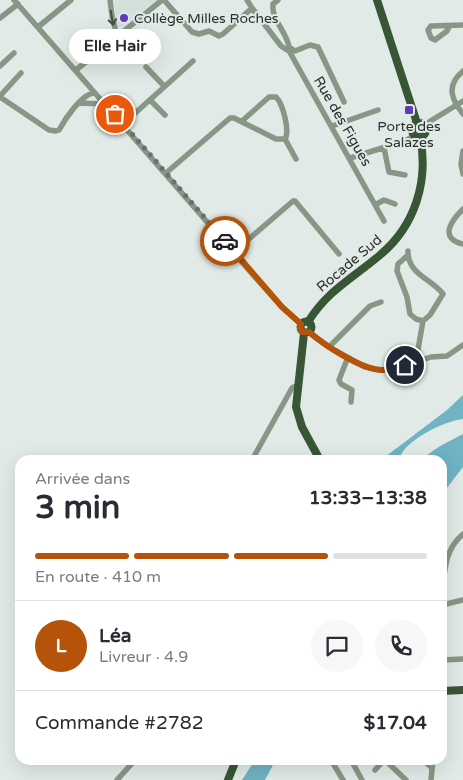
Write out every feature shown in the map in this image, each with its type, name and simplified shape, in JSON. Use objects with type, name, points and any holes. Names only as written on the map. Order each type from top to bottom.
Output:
[{"type":"main road","points":[[377,0],[422,125],[424,135],[417,136]]},
{"type":"main road","name":"Rocade Sud","points":[[305,323],[322,302],[382,254],[404,228],[416,203],[422,181],[423,163],[417,136],[412,128],[422,125]]},
{"type":"main road","points":[[305,323],[311,327],[307,332],[296,407],[299,421],[317,455]]},
{"type":"main road","points":[[447,691],[463,690]]},
{"type":"main road","points":[[228,780],[234,765]]},
{"type":"street","points":[[38,27],[71,0]]},
{"type":"street","points":[[110,0],[112,16],[120,34],[144,56]]},
{"type":"street","points":[[76,70],[163,0],[192,32],[199,34],[208,30],[219,36],[252,8]]},
{"type":"street","points":[[247,0],[284,49],[295,50],[310,45],[318,47],[344,102]]},
{"type":"street","points":[[273,1],[272,10],[287,39],[288,48]]},
{"type":"street","points":[[0,18],[16,2],[76,70],[89,87],[92,98]]},
{"type":"street","points":[[449,27],[447,31],[434,40],[431,38],[428,30],[431,26],[449,27],[463,25]]},
{"type":"street","name":"Rue des Figues","points":[[288,48],[384,221]]},
{"type":"street","points":[[0,66],[14,53]]},
{"type":"street","points":[[123,124],[193,61]]},
{"type":"street","points":[[146,67],[164,86]]},
{"type":"street","points":[[463,71],[454,82],[452,90],[452,98],[460,104],[463,114]]},
{"type":"street","points":[[21,73],[0,97],[52,131],[59,130],[79,103],[92,98],[105,104],[282,307],[305,323]]},
{"type":"street","points":[[242,122],[269,98],[274,96],[281,104],[288,134],[285,139]]},
{"type":"street","points":[[150,100],[165,115]]},
{"type":"street","points":[[422,125],[460,104]]},
{"type":"street","points":[[332,126],[378,110]]},
{"type":"street","points":[[166,173],[230,118],[234,118],[276,139],[285,139]]},
{"type":"street","points":[[350,158],[417,136]]},
{"type":"street","points":[[285,139],[296,159]]},
{"type":"street","points":[[384,148],[389,172],[405,175]]},
{"type":"street","points":[[463,151],[461,164],[463,174]]},
{"type":"street","points":[[375,205],[384,200],[395,204]]},
{"type":"street","points":[[234,252],[295,201],[339,254]]},
{"type":"street","points":[[463,209],[454,218],[449,228],[454,240],[463,244]]},
{"type":"street","points":[[416,361],[423,321],[430,316],[442,298],[442,294],[415,272],[409,263],[408,253],[398,264],[397,270],[407,297],[410,314],[416,319],[423,321]]},
{"type":"street","points":[[330,347],[370,306],[381,302]]},
{"type":"street","points":[[307,332],[348,358],[370,369],[381,370],[394,369],[430,357],[447,356],[463,345]]},
{"type":"street","points":[[348,358],[339,380],[341,384],[352,390],[351,402]]},
{"type":"street","points":[[255,455],[292,388],[298,385]]},
{"type":"street","points":[[447,556],[453,545],[463,534]]},
{"type":"street","points":[[447,604],[463,600]]},
{"type":"street","points":[[447,660],[463,659]]},
{"type":"street","points":[[117,780],[130,765]]},
{"type":"street","points":[[334,765],[343,780]]},
{"type":"street","points":[[354,765],[362,780]]},
{"type":"street","points":[[375,770],[380,765]]},
{"type":"street","points":[[390,765],[406,780]]},
{"type":"street","points":[[429,765],[432,768]]},
{"type":"street","points":[[431,780],[432,765]]},
{"type":"shaded area","name":"Collège Milles Roches","points":[[114,0],[157,0],[120,28],[116,24]]},
{"type":"water","points":[[463,395],[463,419],[425,433],[408,446],[401,455],[388,455],[447,410]]},
{"type":"water","points":[[463,434],[463,467],[447,488],[447,455],[427,455]]},
{"type":"water","points":[[252,765],[273,765],[265,780],[242,780]]},
{"type":"way so far","points":[[115,114],[225,241]]},
{"type":"place","name":"Collège Milles Roches","points":[[124,18]]},
{"type":"place","name":"Porte des Salazes","points":[[409,110]]},
{"type":"place","name":"Elle Hair","points":[[115,114]]},
{"type":"route","points":[[225,241],[282,307],[301,324],[302,332],[309,332],[330,347],[370,369],[394,369],[405,365]]}]
